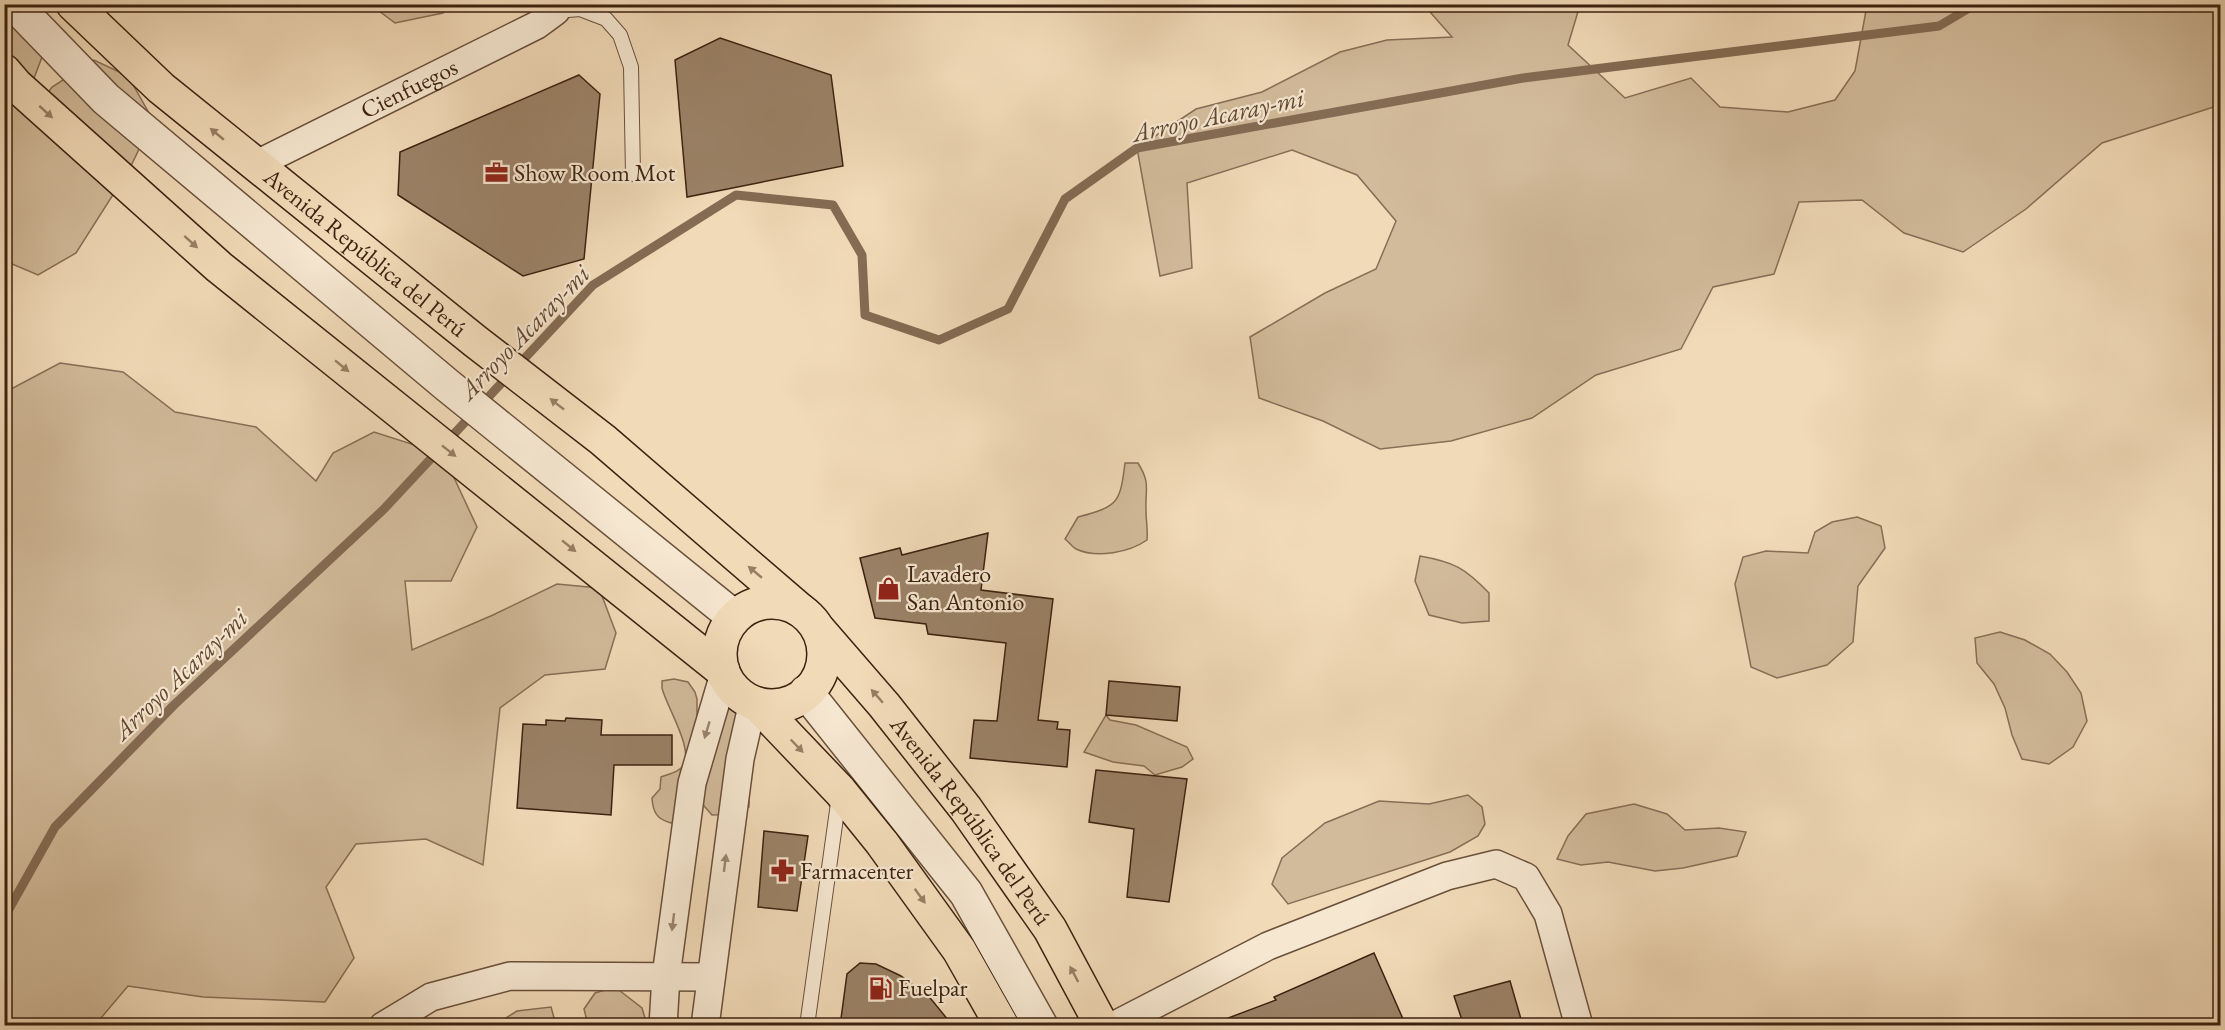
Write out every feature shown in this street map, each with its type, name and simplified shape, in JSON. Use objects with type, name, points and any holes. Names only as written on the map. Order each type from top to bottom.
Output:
[{"type":"highway","name":"Avenida República del Perú","points":[[73,4],[161,87],[475,341],[603,440],[809,620],[884,705],[966,809],[1050,929],[1102,1026]]},
{"type":"highway","points":[[4,71],[16,85],[219,267],[723,673],[741,696],[755,703],[771,706],[786,704],[806,692],[819,676],[824,662],[824,647],[809,620],[788,604],[773,601],[759,603],[746,608],[726,629],[721,642],[720,657],[723,673]]},
{"type":"highway","points":[[755,703],[840,791],[882,843],[959,950],[1002,1026]]},
{"type":"street","points":[[14,4],[106,99],[447,385],[734,618]]},
{"type":"street","name":"Cienfuegos","points":[[255,165],[537,25],[557,8]]},
{"type":"street","points":[[663,1026],[666,976],[692,783],[723,673]]},
{"type":"street","points":[[806,692],[966,893],[1041,1026]]},
{"type":"street","points":[[705,1026],[740,759],[755,703]]},
{"type":"street","points":[[1113,1026],[1268,946],[1447,876],[1496,864],[1526,877],[1548,914],[1579,1026]]},
{"type":"street","points":[[383,1026],[431,997],[510,976],[711,977]]},
{"type":"lane","points":[[557,8],[580,9],[606,19],[620,35],[632,67],[633,174]]},
{"type":"lane","points":[[807,1026],[840,791]]},
{"type":"shaded area","points":[[371,5],[452,5],[443,13],[395,23]]},
{"type":"shaded area","points":[[1427,5],[1580,5],[1568,45],[1625,98],[1691,78],[1720,107],[1788,112],[1835,100],[1855,71],[1867,5],[2220,5],[2220,105],[2102,143],[2026,209],[1963,252],[1904,233],[1862,200],[1799,202],[1774,274],[1713,287],[1681,349],[1596,375],[1532,418],[1451,441],[1380,449],[1323,421],[1259,398],[1250,337],[1325,293],[1376,269],[1396,221],[1357,175],[1292,150],[1187,183],[1192,268],[1160,276],[1137,148],[1196,109],[1262,92],[1340,52],[1387,40],[1452,37]]},
{"type":"shaded area","points":[[5,14],[44,52],[34,78],[19,82],[43,100],[52,87],[94,60],[128,76],[153,120],[130,168],[76,253],[38,275],[5,261]]},
{"type":"shaded area","points":[[60,363],[123,372],[175,412],[256,427],[316,481],[333,453],[374,432],[443,454],[477,527],[451,581],[405,581],[412,650],[557,584],[599,588],[616,633],[605,669],[545,675],[500,708],[483,865],[426,839],[356,844],[326,887],[354,958],[325,1002],[203,997],[128,986],[95,1025],[5,1025],[5,414],[11,389]]},
{"type":"shaded area","points":[[1125,463],[1138,463],[1145,476],[1147,540],[1132,548],[1113,553],[1094,554],[1076,549],[1065,539],[1078,517],[1102,510],[1115,501],[1121,487]]},
{"type":"shaded area","points":[[1857,517],[1881,526],[1885,548],[1858,586],[1853,642],[1827,665],[1777,678],[1751,667],[1735,584],[1743,557],[1766,551],[1808,553],[1815,532],[1832,522]]},
{"type":"shaded area","points":[[1420,556],[1458,567],[1481,584],[1489,593],[1489,621],[1462,623],[1429,615],[1415,581]]},
{"type":"shaded area","points":[[2000,632],[2025,640],[2050,654],[2067,672],[2081,693],[2087,721],[2073,747],[2049,764],[2022,759],[2012,735],[2005,708],[1994,684],[1977,663],[1975,638]]},
{"type":"shaded area","points":[[674,679],[688,682],[695,692],[697,720],[727,697],[733,695],[744,701],[749,807],[731,814],[712,815],[698,799],[671,823],[662,820],[653,808],[652,798],[660,789],[661,777],[680,769],[685,760],[683,740],[662,688],[662,681]]},
{"type":"shaded area","points":[[1106,715],[1110,720],[1136,725],[1187,747],[1193,759],[1182,767],[1155,775],[1144,766],[1113,762],[1084,752]]},
{"type":"shaded area","points":[[1468,795],[1482,807],[1485,824],[1478,836],[1450,852],[1288,904],[1272,884],[1282,858],[1325,823],[1379,801],[1429,804]]},
{"type":"shaded area","points":[[1634,804],[1667,814],[1685,830],[1719,828],[1746,832],[1737,856],[1683,868],[1655,871],[1608,862],[1581,865],[1557,859],[1568,836],[1586,814]]},
{"type":"shaded area","points":[[615,987],[642,1008],[647,1025],[588,1025],[584,1009],[595,993]]},
{"type":"shaded area","points":[[551,1007],[556,1025],[495,1025],[517,1011]]},
{"type":"building","points":[[720,38],[831,75],[843,166],[687,197],[675,60]]},
{"type":"building","name":"Show Room Mot","points":[[579,75],[600,94],[584,259],[523,276],[398,195],[400,152]]},
{"type":"building","points":[[988,533],[981,590],[1053,599],[1038,720],[1058,722],[1057,729],[1070,730],[1067,767],[970,758],[974,720],[997,721],[1006,643],[928,634],[926,624],[875,618],[860,558],[900,548],[902,555]]},
{"type":"building","points":[[1109,681],[1180,687],[1177,721],[1106,715]]},
{"type":"building","points":[[566,718],[602,720],[601,735],[672,735],[672,765],[614,765],[611,815],[517,808],[523,724],[546,725],[546,720],[565,721]]},
{"type":"building","points":[[1096,770],[1187,779],[1169,902],[1127,897],[1134,829],[1089,822]]},
{"type":"building","name":"Farmacenter","points":[[764,831],[808,836],[797,911],[758,907]]},
{"type":"building","points":[[1374,953],[1403,1019],[1390,1026],[1215,1026],[1215,1023],[1276,1000],[1274,997]]},
{"type":"building","name":"Fuelpar","points":[[860,963],[876,964],[901,976],[931,999],[953,1026],[840,1026],[847,974]]},
{"type":"building","points":[[1510,981],[1523,1026],[1464,1026],[1454,996]]},
{"type":"waterway","name":"Arroyo Acaray-mi","points":[[4,918],[55,827],[174,705],[383,510],[593,285],[736,195],[833,205],[862,255],[865,315],[939,340],[1008,309],[1065,199],[1137,148],[1523,78],[1939,26],[1976,4]]},
{"type":"place","name":"Show Room Mot","points":[[496,173]]},
{"type":"place","name":"Lavadero San Antonio","points":[[889,588]]},
{"type":"place","name":"Farmacenter","points":[[782,871]]},
{"type":"place","name":"Fuelpar","points":[[880,988]]}]
